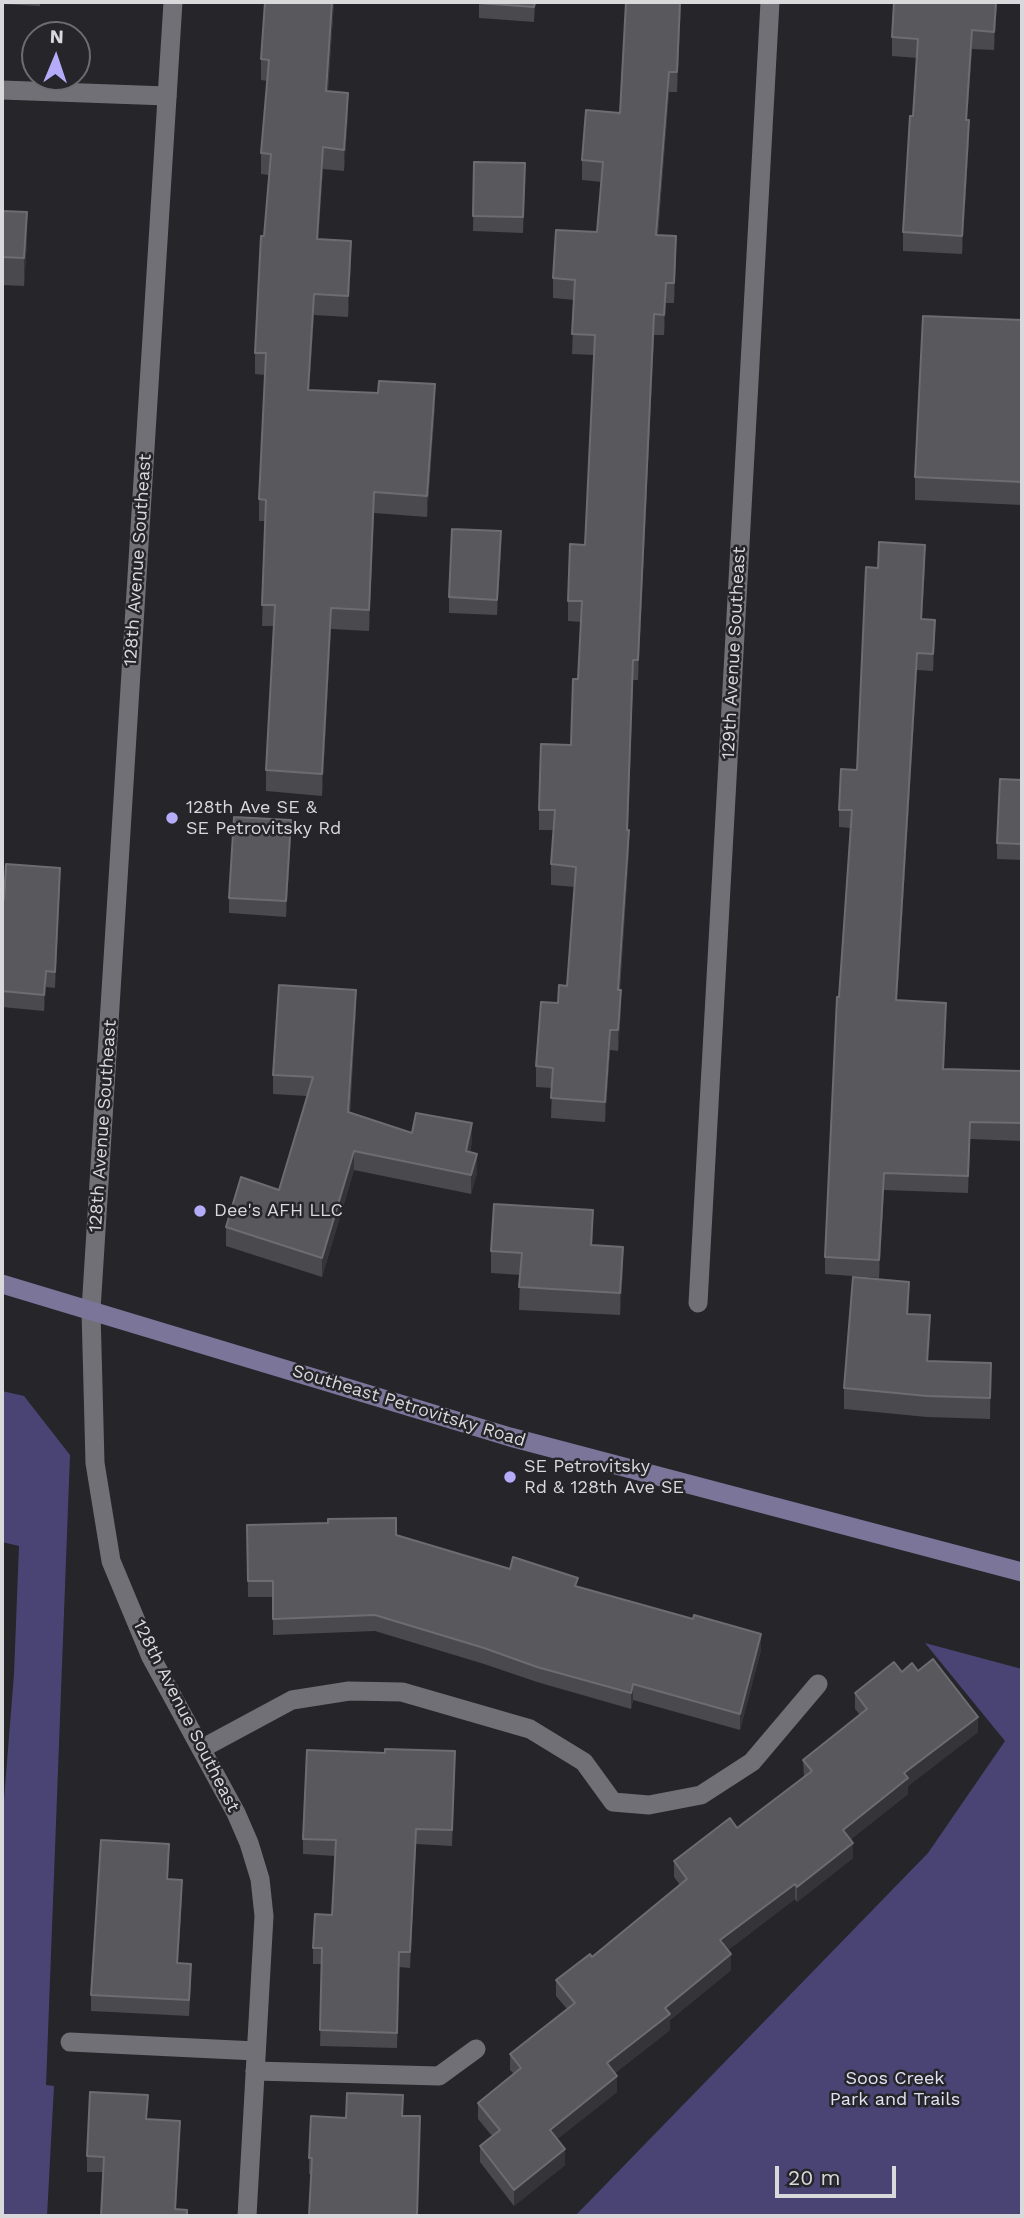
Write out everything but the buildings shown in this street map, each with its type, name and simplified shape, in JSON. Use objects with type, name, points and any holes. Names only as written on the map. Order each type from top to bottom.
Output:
[{"type":"main road","name":"Southeast Petrovitsky Road","points":[[2,1284],[510,1437],[1022,1572]]},
{"type":"street","name":"128th Avenue Southeast","points":[[173,2],[91,1310],[95,1464],[111,1561],[151,1657],[236,1813],[260,1879],[264,1916],[247,2216]]},
{"type":"street","name":"129th Avenue Southeast","points":[[698,1303],[770,2]]},
{"type":"street","points":[[2,90],[167,96]]},
{"type":"street","points":[[201,1749],[292,1700],[349,1691],[402,1692],[530,1729],[584,1762],[613,1802],[649,1805],[701,1795],[752,1762],[818,1684]]},
{"type":"street","points":[[70,2042],[439,2076],[476,2049]]},
{"type":"green space","points":[[2,1391],[24,1396],[70,1455],[46,2085],[54,2086],[47,2216],[2,2216],[2,1825],[14,1674],[19,1546],[2,1542]]},
{"type":"green space","name":"Soos Creek Park and Trails","points":[[925,1643],[1022,1669],[1022,2216],[575,2216],[928,1853],[1005,1741]]},
{"type":"place","name":"128th Ave SE & SE Petrovitsky Rd","points":[[172,818]]},
{"type":"place","name":"Dee's AFH LLC","points":[[200,1211]]},
{"type":"place","name":"SE Petrovitsky Rd & 128th Ave SE","points":[[510,1477]]}]
